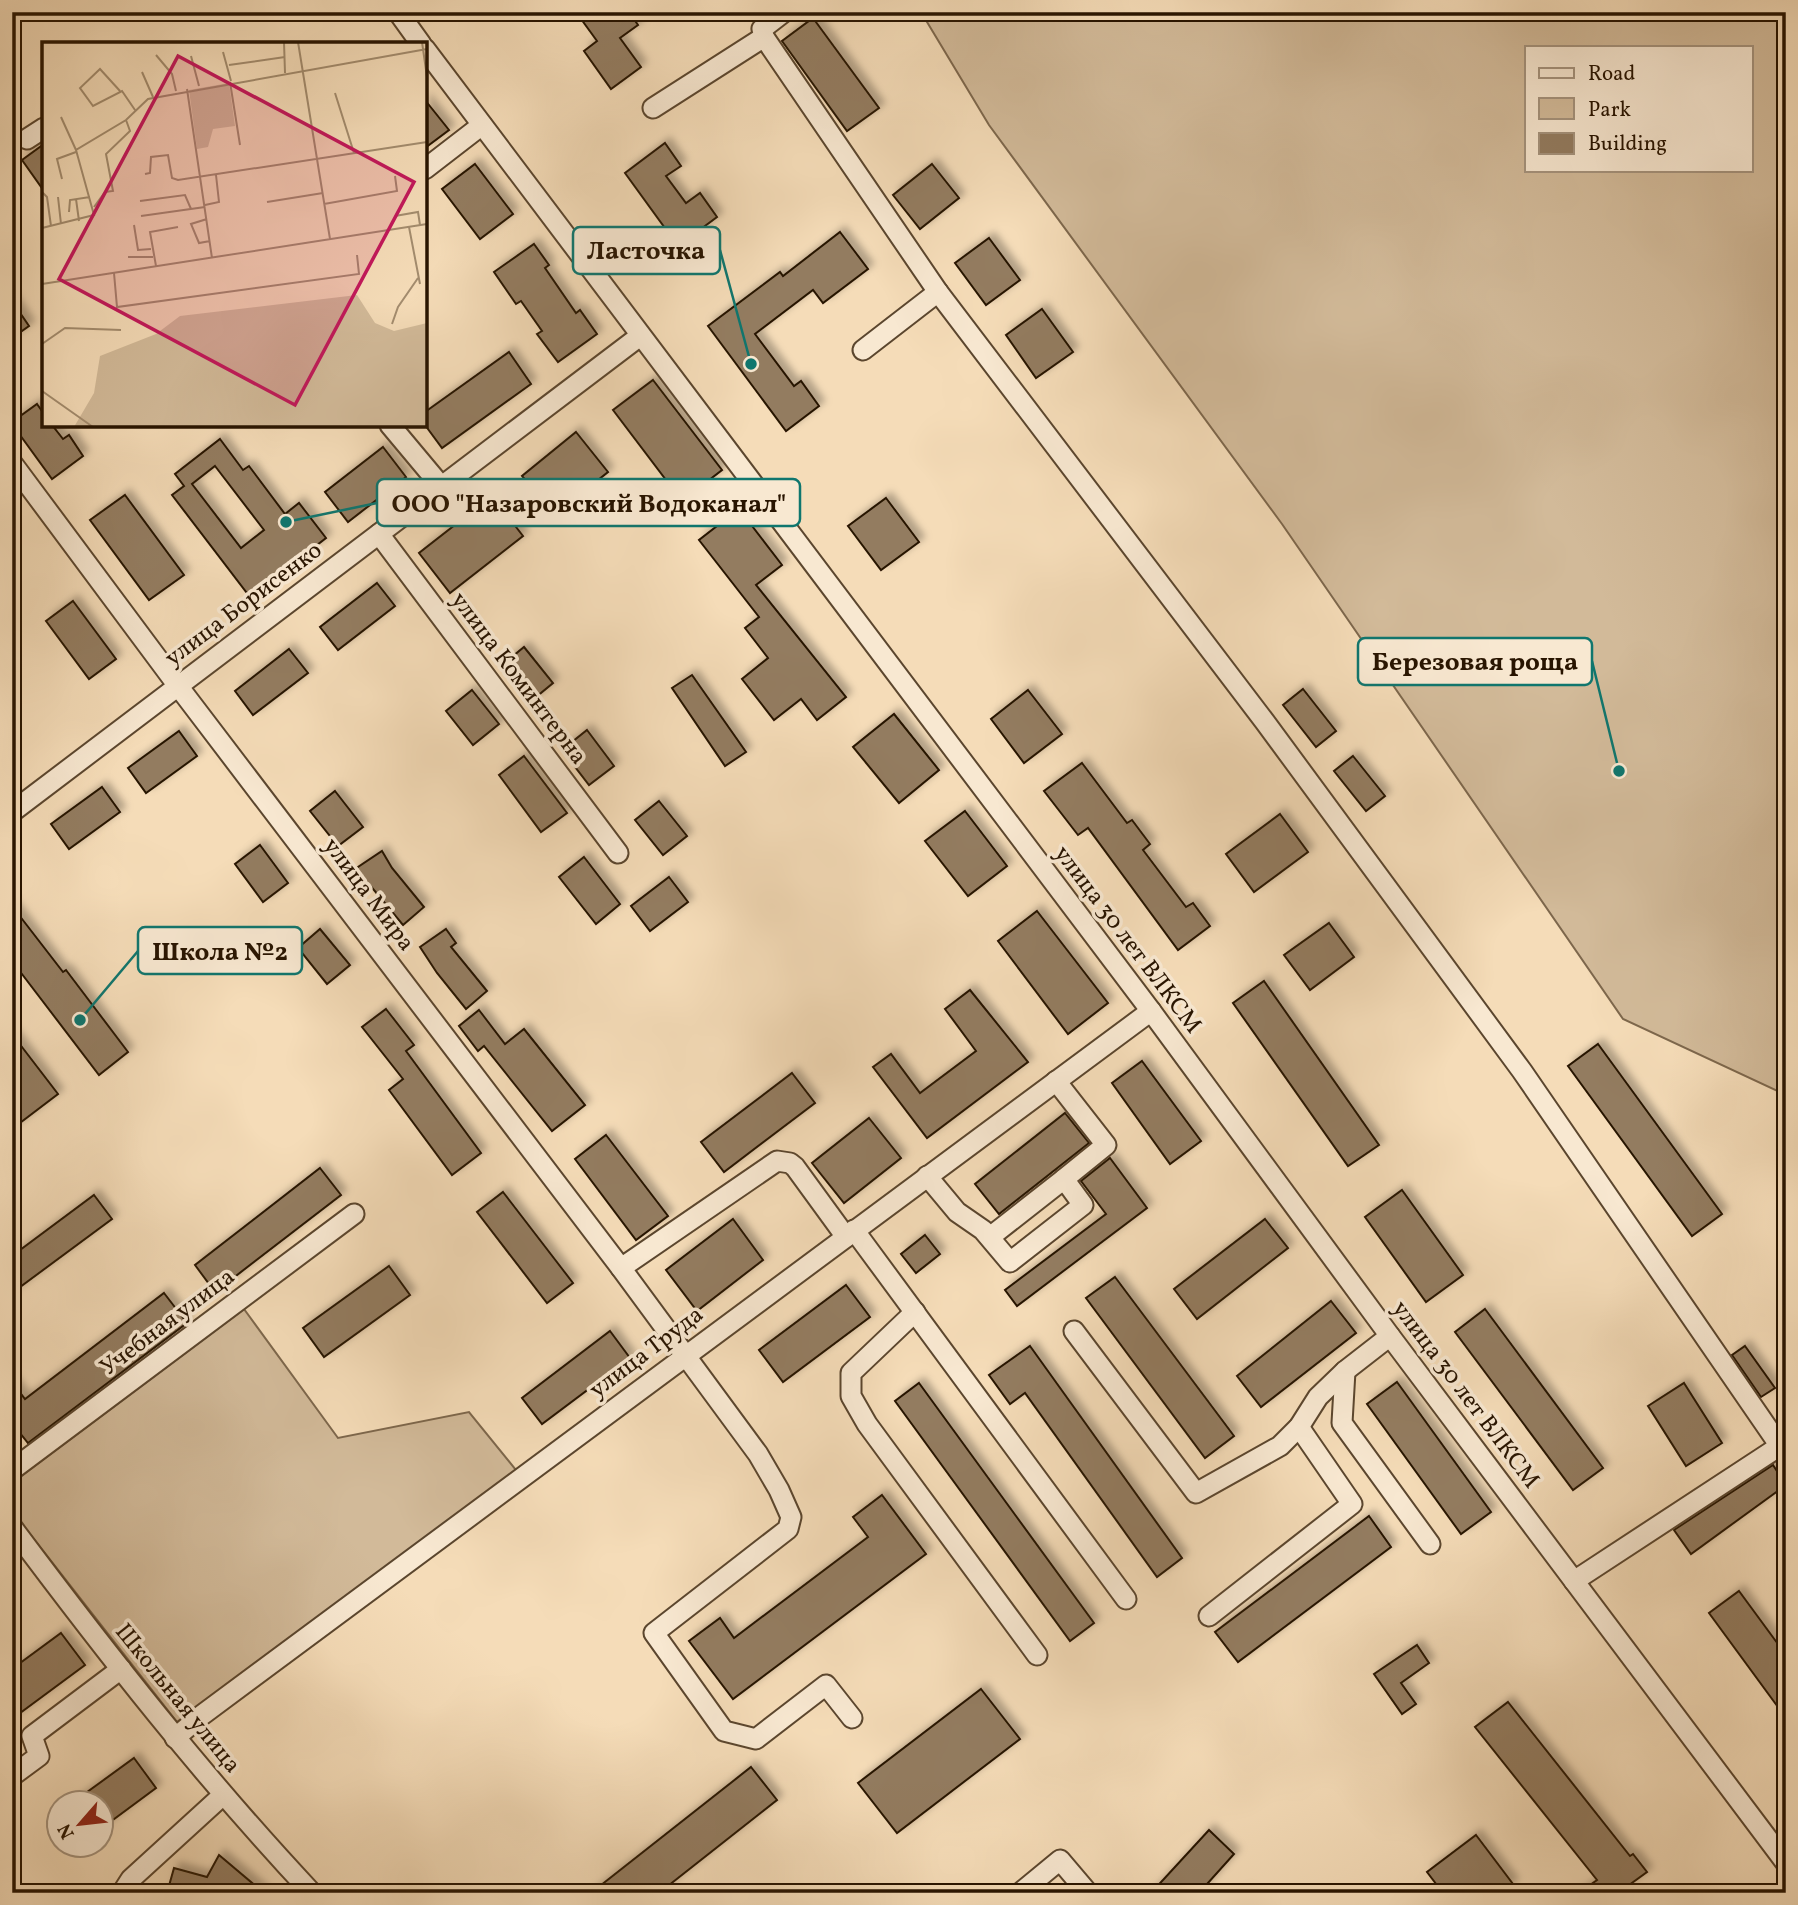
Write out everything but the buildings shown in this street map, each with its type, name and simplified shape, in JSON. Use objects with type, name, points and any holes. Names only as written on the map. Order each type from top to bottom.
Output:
[{"type":"street","points":[[398,12],[420,42]]},
{"type":"street","points":[[784,12],[762,29],[764,37],[938,292],[1265,722],[1522,1071],[1780,1446],[1574,1581]]},
{"type":"street","points":[[653,108],[764,37]]},
{"type":"street","name":"улица 30 лет ВЛКСМ","points":[[427,52],[1151,1011],[1390,1336],[1786,1863]]},
{"type":"street","points":[[427,167],[482,125]]},
{"type":"street","points":[[27,139],[42,129]]},
{"type":"street","points":[[863,350],[938,292]]},
{"type":"street","name":"улица Борисенко","points":[[12,812],[640,335]]},
{"type":"street","points":[[392,427],[441,486]]},
{"type":"street","name":"улица Мира","points":[[15,472],[621,1268],[758,1454],[779,1490],[791,1517],[788,1529],[654,1633],[724,1731],[756,1739],[826,1685],[852,1718]]},
{"type":"street","name":"улица Коминтерна","points":[[379,534],[618,853]]},
{"type":"street","name":"улица Труда","points":[[175,1738],[202,1715],[685,1355],[1151,1011]]},
{"type":"street","points":[[990,1237],[1106,1145],[1056,1081]]},
{"type":"street","points":[[621,1268],[777,1161],[790,1163],[915,1312],[1126,1599]]},
{"type":"street","points":[[927,1176],[957,1212],[984,1230],[1010,1262],[1083,1205],[1064,1179]]},
{"type":"street","name":"Учебная улица","points":[[12,1470],[354,1214]]},
{"type":"street","points":[[915,1312],[851,1373],[851,1396],[867,1424],[1037,1655]]},
{"type":"street","points":[[1074,1331],[1196,1493],[1280,1446],[1299,1427],[1318,1397],[1345,1371],[1390,1336]]},
{"type":"street","points":[[1345,1371],[1342,1423],[1430,1544]]},
{"type":"street","points":[[1209,1616],[1352,1504],[1299,1427]]},
{"type":"street","name":"Школьная улица","points":[[12,1527],[175,1738],[312,1893]]},
{"type":"street","points":[[12,1776],[39,1756],[32,1736],[121,1669]]},
{"type":"street","points":[[122,1893],[131,1879],[223,1795]]},
{"type":"street","points":[[1020,1893],[1060,1860],[1088,1893]]},
{"type":"green space","points":[[921,12],[1786,12],[1786,1095],[1623,1019],[1282,524],[989,125]]},
{"type":"green space","points":[[244,1309],[338,1438],[469,1412],[516,1470],[177,1722],[12,1511],[12,1483]]},
{"type":"place","name":"Ласточка","points":[[751,364]]},
{"type":"place","name":"ООО \"Назаровский Водоканал\"","points":[[286,522]]},
{"type":"place","name":"Березовая роща","points":[[1619,771]]},
{"type":"place","name":"Школа №2","points":[[80,1020]]}]
